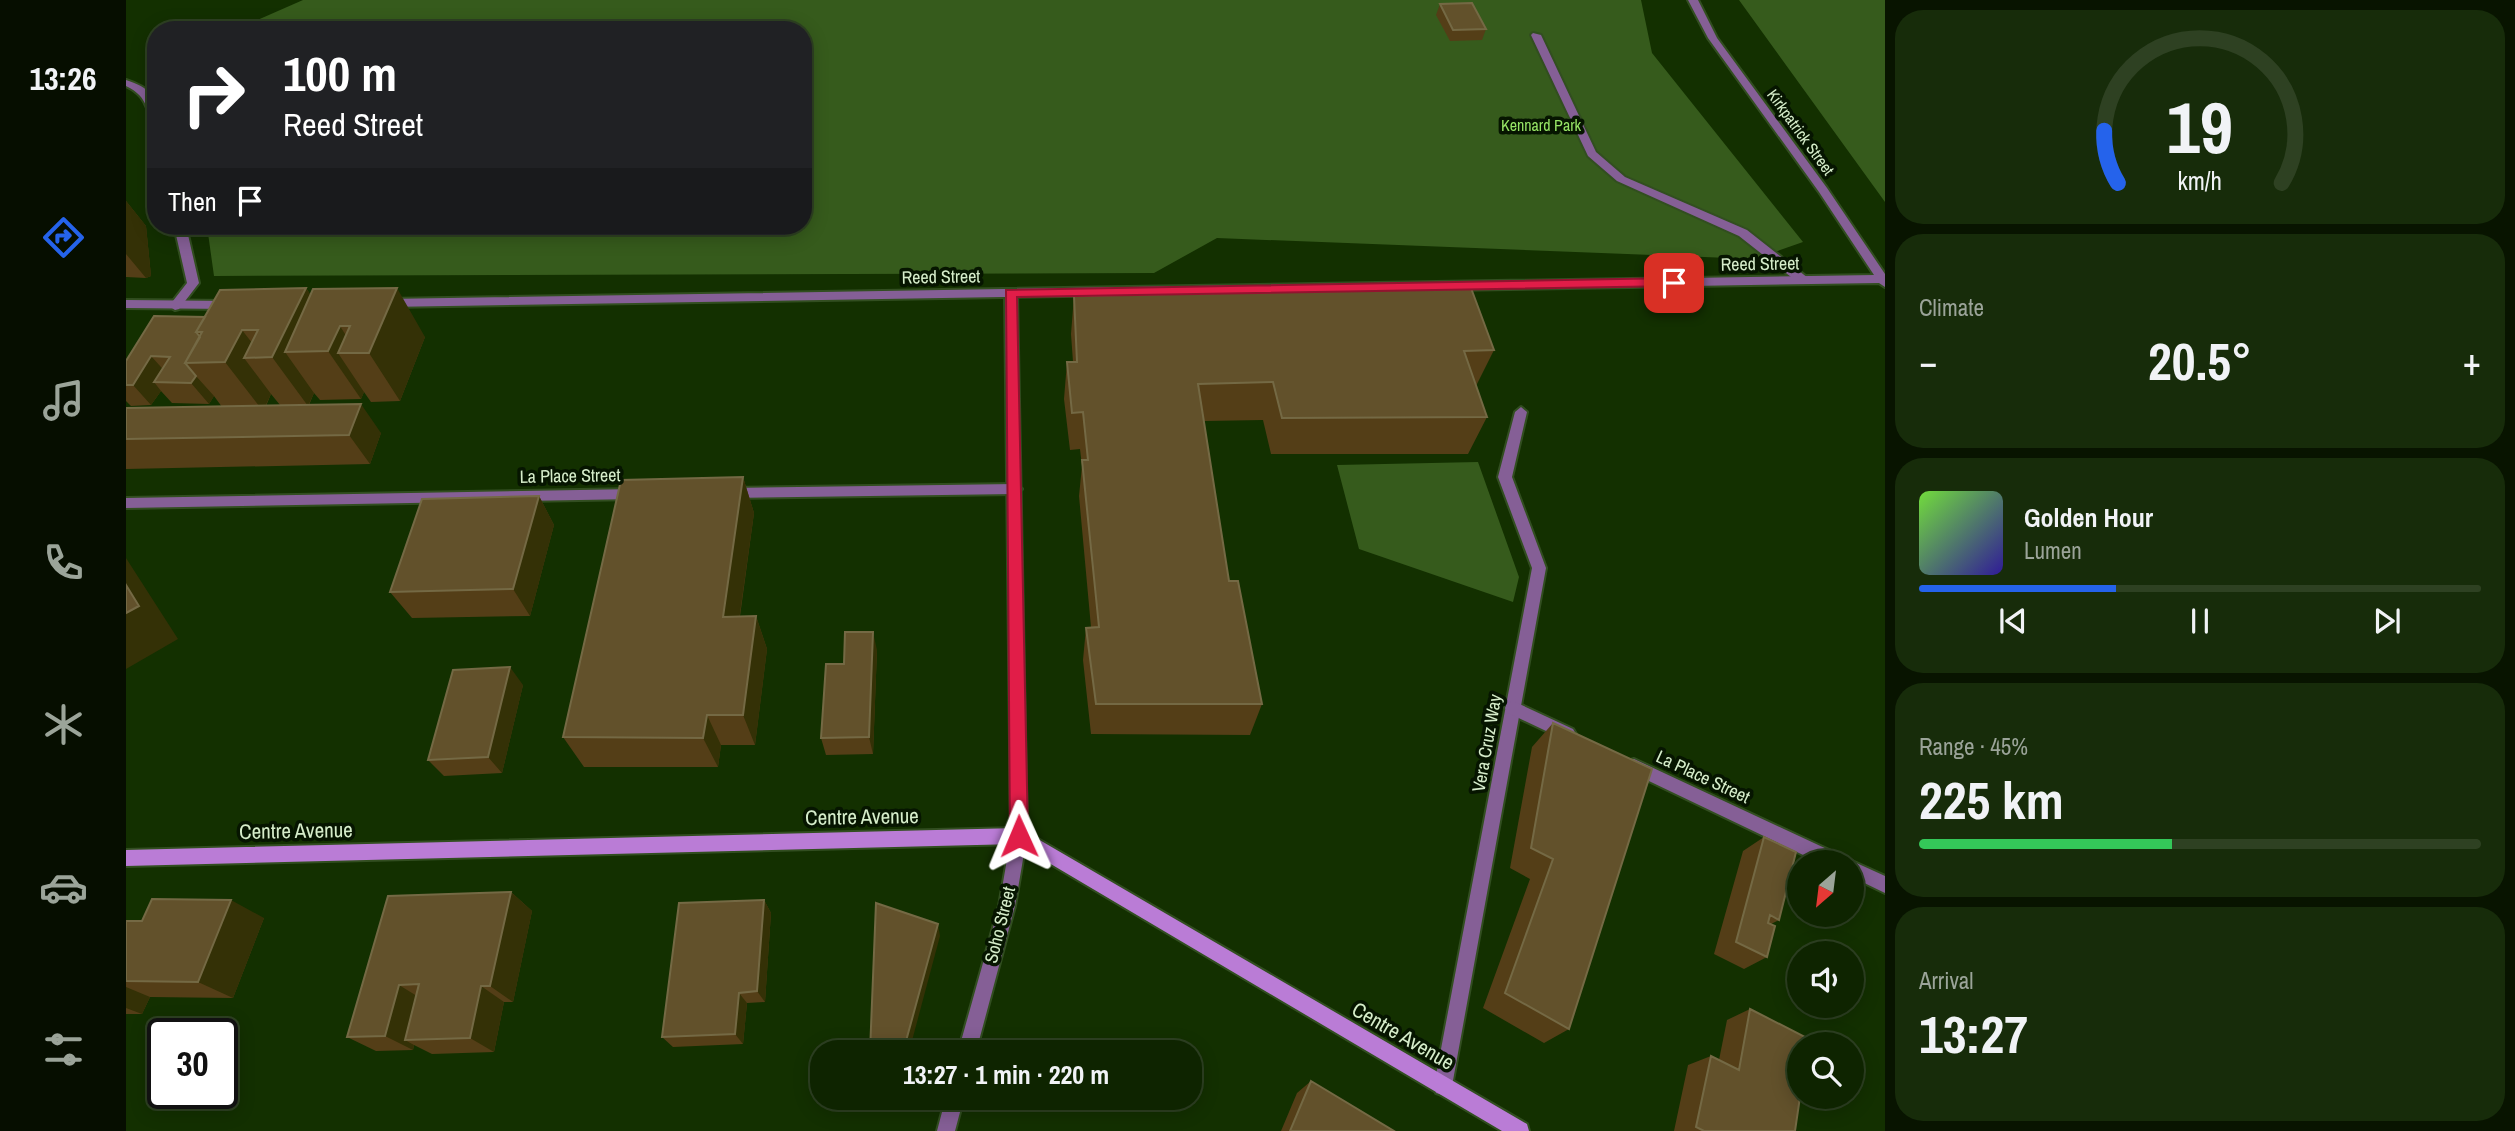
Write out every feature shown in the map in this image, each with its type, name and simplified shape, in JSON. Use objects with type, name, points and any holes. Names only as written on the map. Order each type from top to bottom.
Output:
[{"type":"main road","name":"Centre Avenue","points":[[126,858],[1019,836],[1520,1131]]},
{"type":"street","name":"Kirkpatrick Street","points":[[1693,0],[1713,38],[1823,190],[1884,281]]},
{"type":"street","points":[[1536,35],[1592,154],[1621,179],[1743,233],[1804,281]]},
{"type":"street","points":[[126,83],[147,93]]},
{"type":"street","points":[[176,306],[193,283],[182,235]]},
{"type":"street","name":"Reed Street","points":[[370,303],[1884,281]]},
{"type":"street","name":"Soho Street","points":[[970,1040],[1007,906],[1019,836],[1011,293]]},
{"type":"street","points":[[126,304],[245,305]]},
{"type":"street","name":"Vera Cruz Way","points":[[1443,1086],[1539,568],[1505,477],[1521,412]]},
{"type":"street","points":[[717,494],[1015,489]]},
{"type":"street","name":"La Place Street","points":[[126,503],[648,494]]},
{"type":"street","points":[[1513,708],[1588,744]]},
{"type":"street","name":"La Place Street","points":[[1625,761],[1811,850]]},
{"type":"street","points":[[1864,875],[1885,885]]},
{"type":"street","points":[[946,1131],[952,1110]]},
{"type":"green space","name":"Kennard Park","points":[[303,0],[1641,0],[1652,53],[1803,242],[1755,259],[1217,238],[1154,273],[214,276],[208,235],[812,235],[812,21],[255,21]]},
{"type":"green space","points":[[1739,0],[1885,0],[1885,202]]},
{"type":"green space","points":[[1478,462],[1519,577],[1513,602],[1359,549],[1337,465]]},
{"type":"building","points":[[1472,3],[1486,29],[1453,30],[1440,4]]},
{"type":"building","points":[[306,288],[272,357],[244,358],[258,330],[242,330],[225,362],[185,363],[202,332],[196,332],[220,290]]},
{"type":"building","points":[[397,288],[369,353],[338,353],[350,326],[340,326],[328,351],[285,352],[313,289]]},
{"type":"building","points":[[1471,288],[1494,350],[1464,351],[1487,417],[1282,418],[1273,382],[1198,384],[1229,581],[1238,581],[1262,704],[1096,704],[1086,628],[1099,627],[1082,460],[1088,460],[1083,412],[1072,413],[1067,362],[1077,362],[1074,296]]},
{"type":"building","points":[[154,316],[205,317],[196,332],[200,337],[185,363],[196,376],[191,383],[154,382],[170,357],[151,356],[133,385],[126,385],[126,361]]},
{"type":"building","points":[[361,404],[349,435],[126,439],[126,408]]},
{"type":"building","points":[[743,477],[723,617],[756,616],[743,715],[707,715],[703,738],[563,737],[621,480]]},
{"type":"building","points":[[539,496],[513,589],[390,592],[422,499]]},
{"type":"building","points":[[126,585],[139,606],[126,613]]},
{"type":"building","points":[[845,632],[873,632],[869,737],[821,738],[826,664],[844,664]]},
{"type":"building","points":[[510,667],[488,757],[428,760],[453,670]]},
{"type":"building","points":[[1553,723],[1652,769],[1569,1029],[1505,993],[1553,859],[1531,848]]},
{"type":"building","points":[[1764,837],[1792,850],[1787,850],[1787,888],[1779,920],[1770,915],[1768,923],[1775,926],[1767,957],[1736,942]]},
{"type":"building","points":[[511,892],[490,986],[481,986],[470,1038],[405,1040],[419,984],[399,985],[385,1036],[347,1037],[388,896]]},
{"type":"building","points":[[152,899],[231,900],[198,982],[126,981],[126,921],[142,921]]},
{"type":"building","points":[[764,900],[757,991],[739,993],[735,1034],[662,1037],[679,903]]},
{"type":"building","points":[[876,903],[938,924],[906,1040],[870,1040]]},
{"type":"building","points":[[1750,1009],[1795,1032],[1787,1032],[1787,1109],[1798,1109],[1795,1131],[1704,1131],[1696,1127],[1711,1056],[1739,1070]]},
{"type":"building","points":[[1311,1081],[1394,1131],[1290,1131]]},
{"type":"route","points":[[1019,836],[1011,293],[1674,283]]}]
